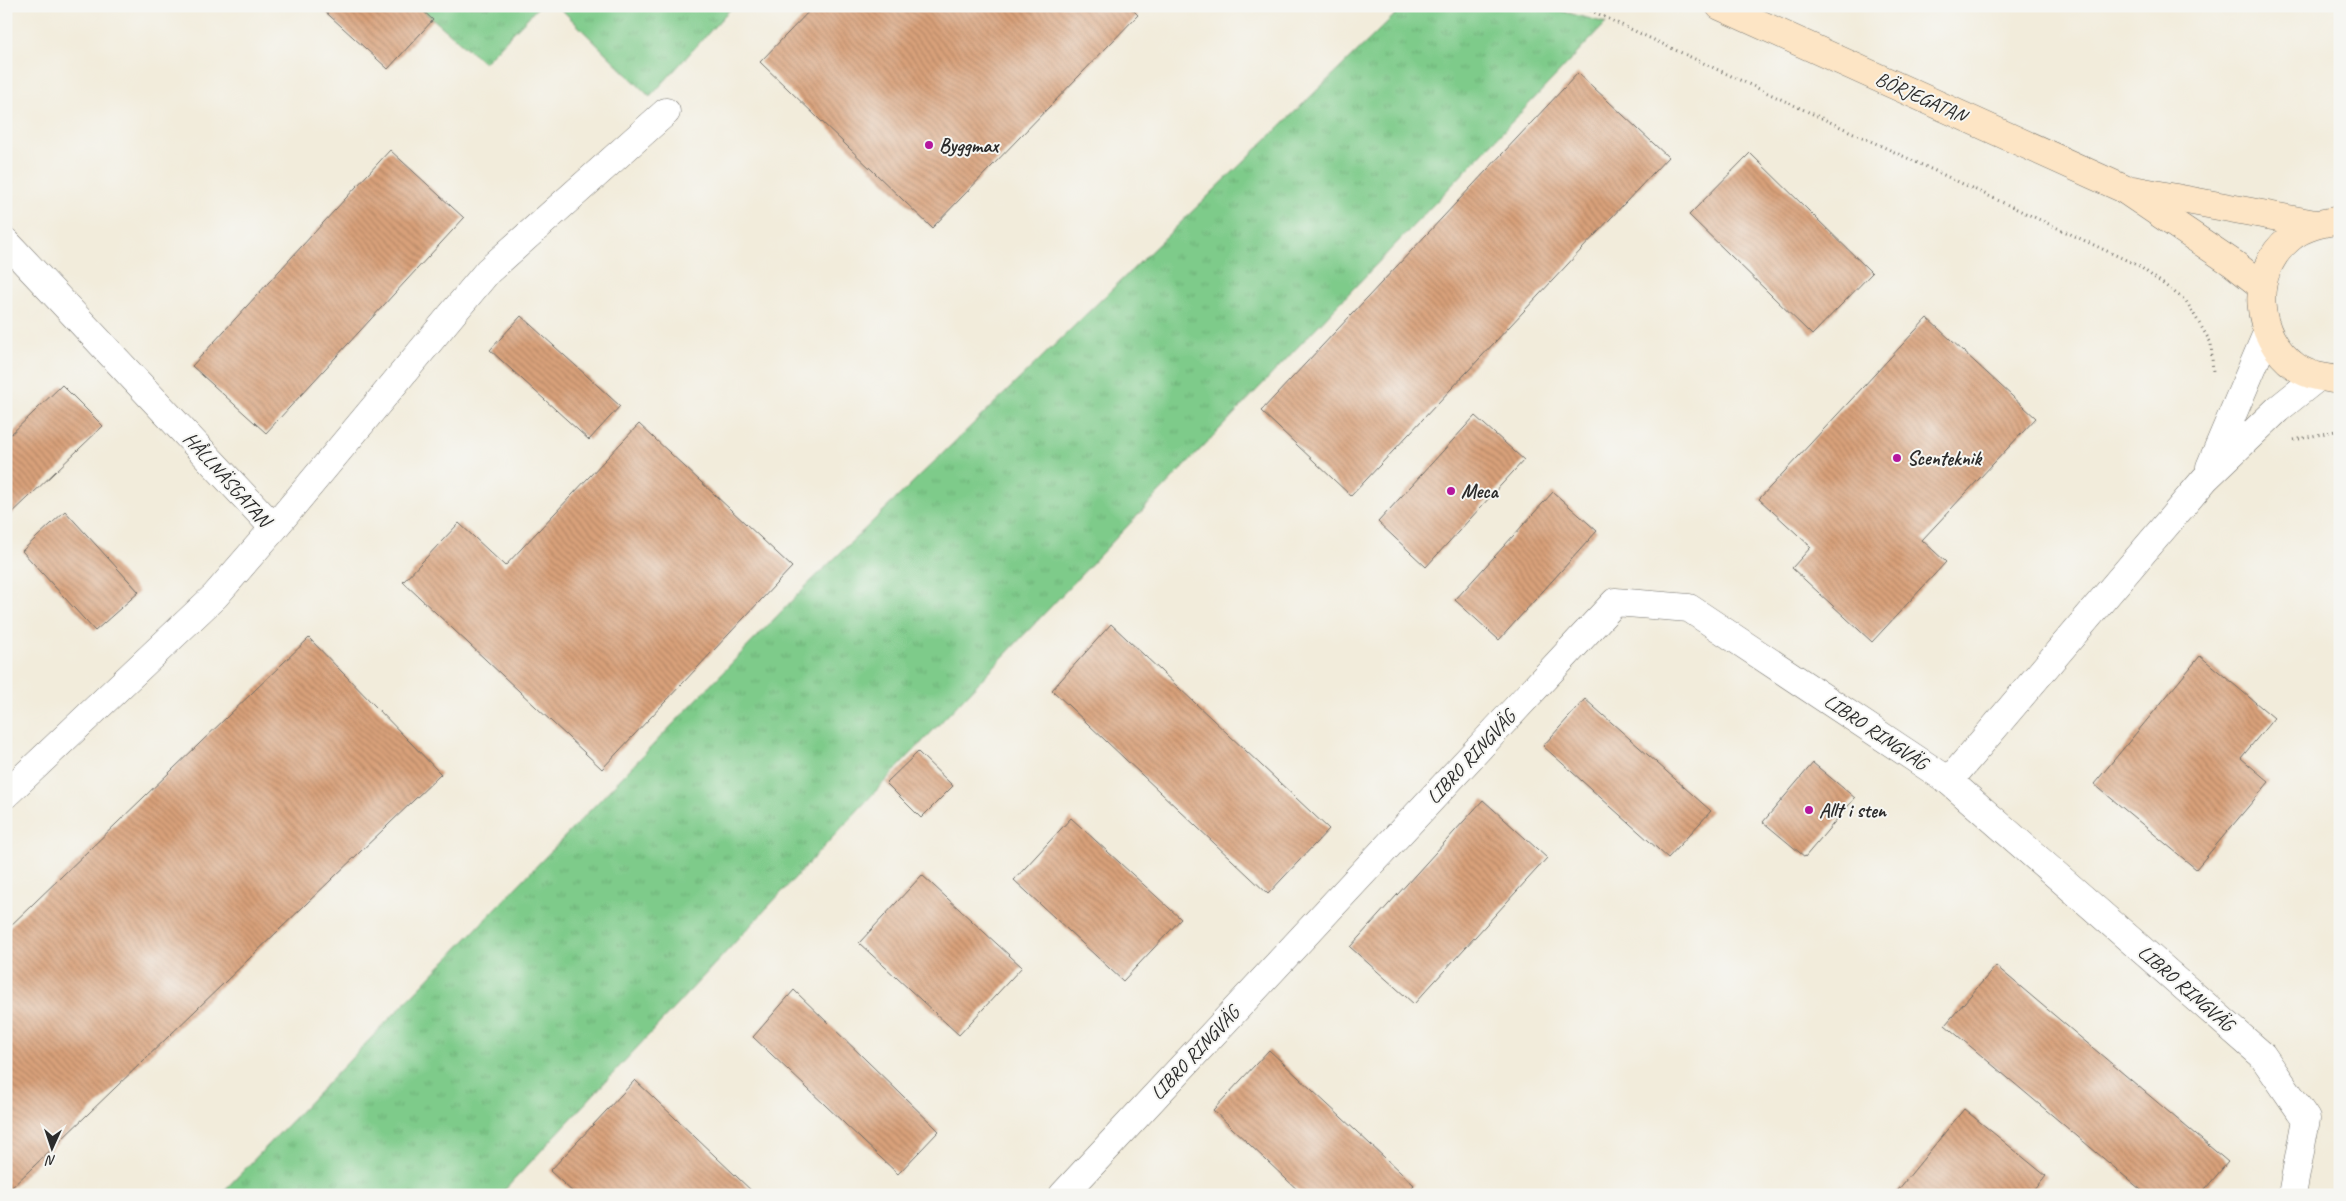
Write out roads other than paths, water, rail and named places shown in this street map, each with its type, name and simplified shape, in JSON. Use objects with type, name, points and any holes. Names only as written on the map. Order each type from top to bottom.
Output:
[{"type":"main road","name":"BÖRJEGATAN","points":[[1720,6],[2122,188],[2234,264],[2262,286]]},
{"type":"main road","name":"BÖRJEGATAN","points":[[2122,188],[2327,222]]},
{"type":"main road","points":[[2327,222],[2290,238],[2271,260],[2262,286],[2261,310],[2267,333],[2280,352],[2297,368],[2329,379]]},
{"type":"street","points":[[274,528],[488,271],[666,112]]},
{"type":"street","name":"HÅLLNÄSGATAN","points":[[6,242],[274,528],[214,596],[6,794]]},
{"type":"street","points":[[2205,479],[2267,333]]},
{"type":"street","points":[[2205,479],[2278,409],[2329,379]]},
{"type":"street","name":"LIBRO RINGVÄG","points":[[1949,781],[2205,479]]},
{"type":"street","name":"LIBRO RINGVÄG","points":[[1064,1195],[1615,602],[1689,608],[1949,781],[2262,1054],[2306,1119],[2292,1195]]},
{"type":"place","name":"Byggmax","points":[[929,145]]},
{"type":"place","name":"Scenteknik","points":[[1897,458]]},
{"type":"place","name":"Meca","points":[[1451,491]]},
{"type":"place","name":"Allt i sten","points":[[1809,810]]}]
